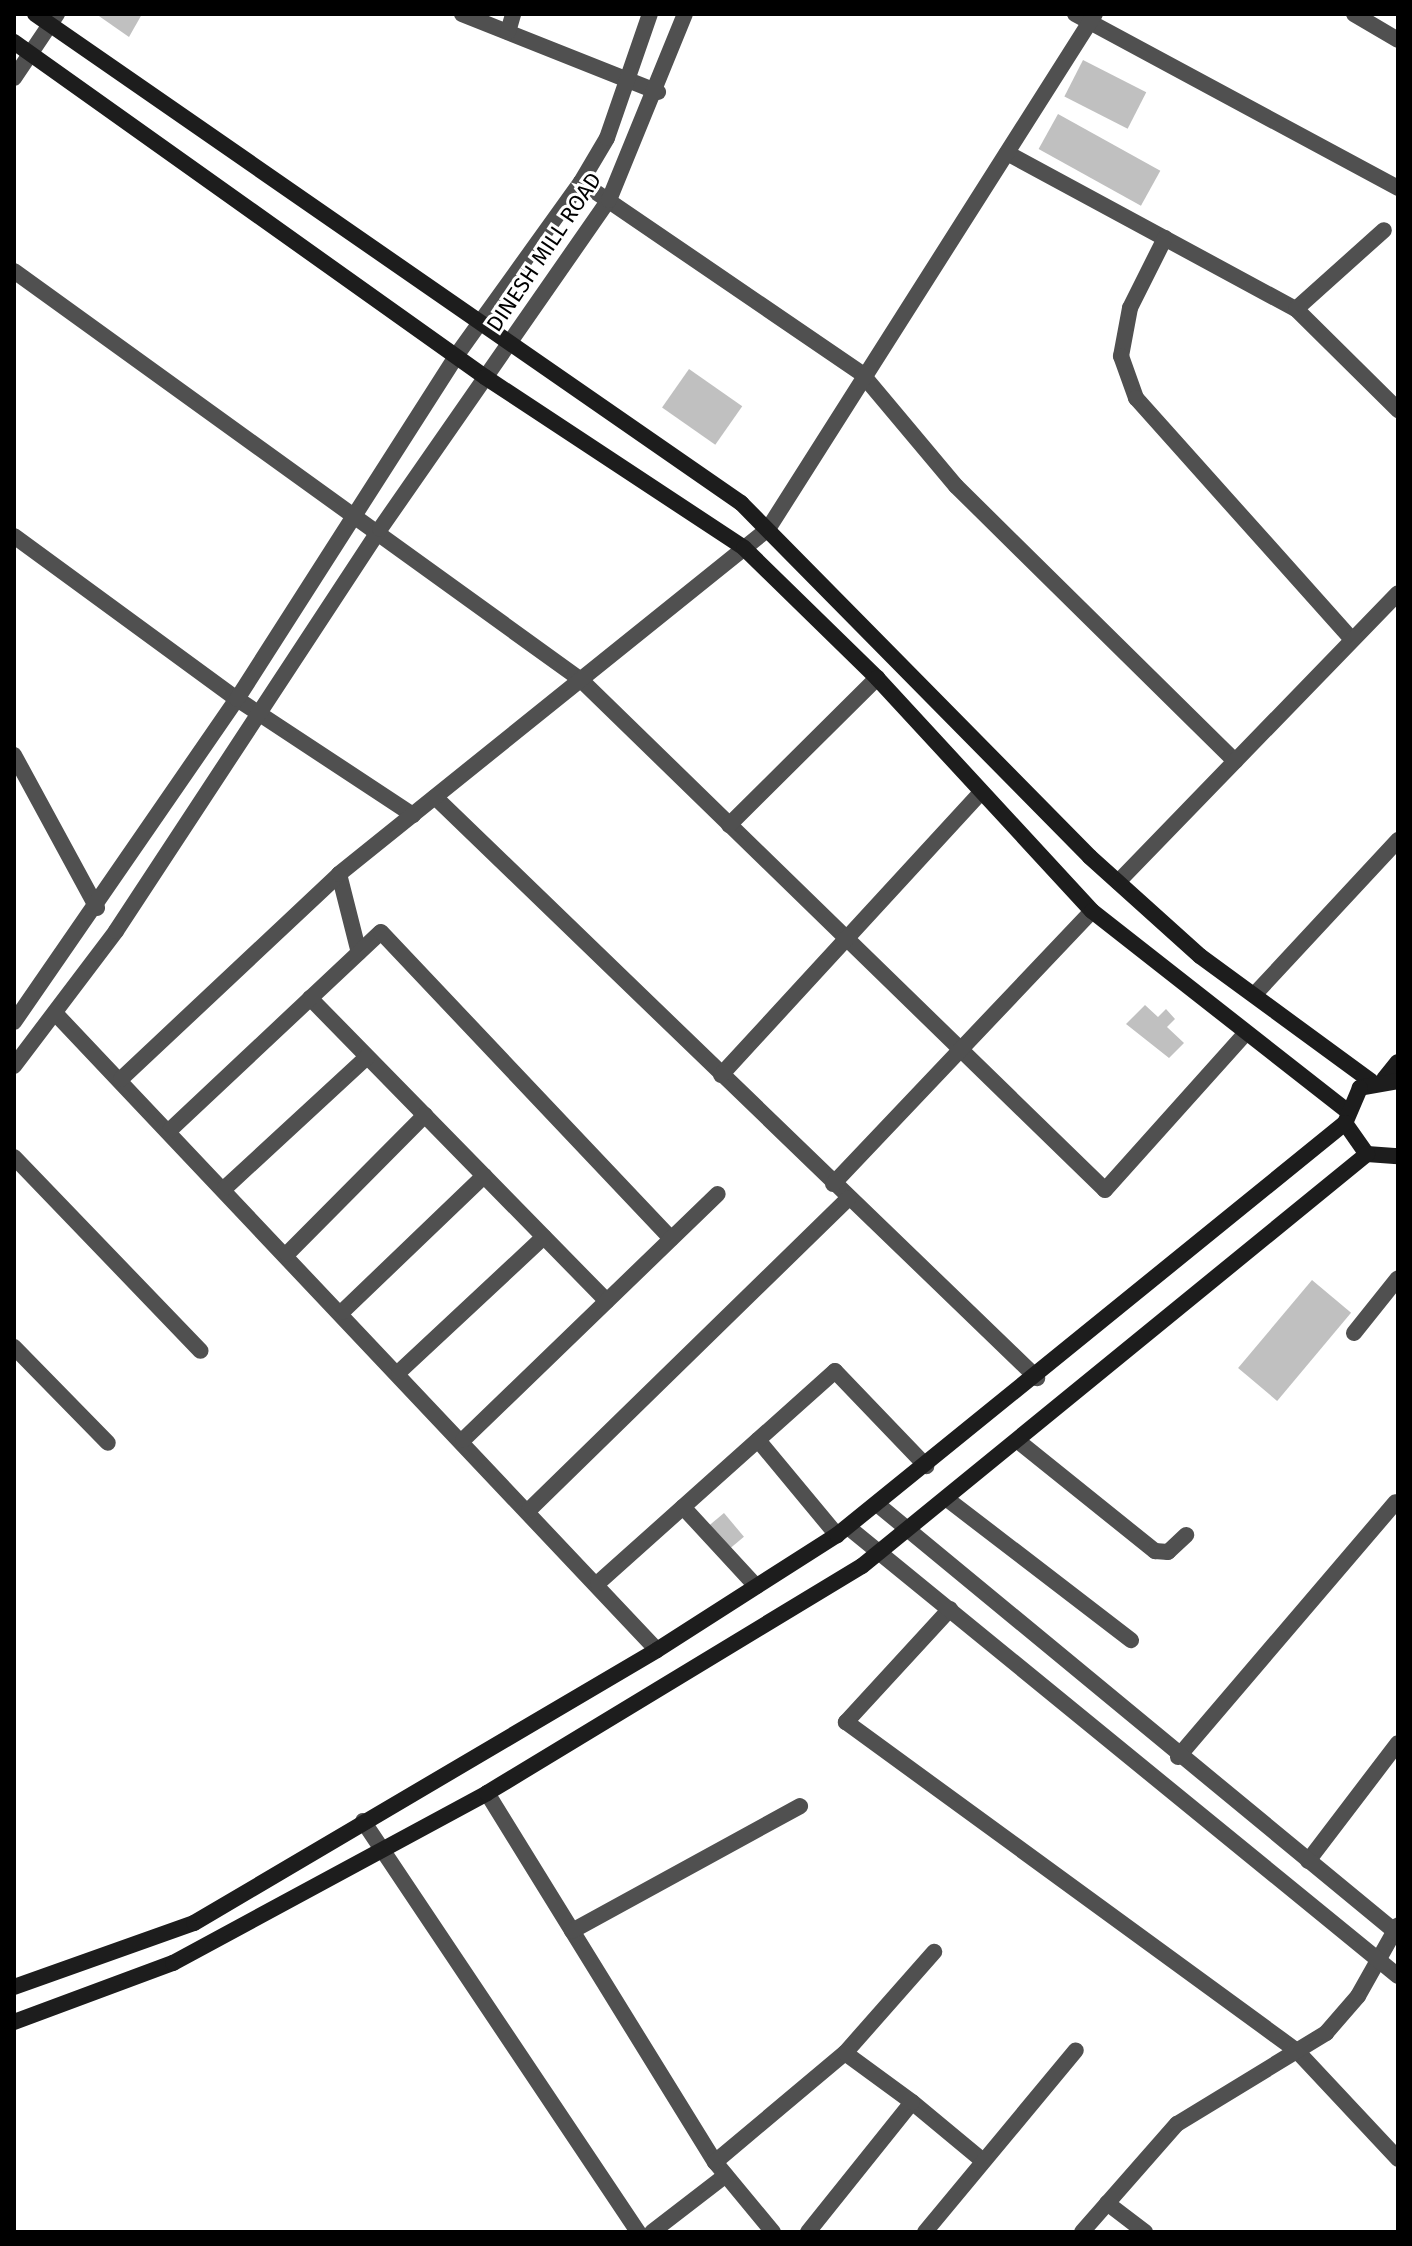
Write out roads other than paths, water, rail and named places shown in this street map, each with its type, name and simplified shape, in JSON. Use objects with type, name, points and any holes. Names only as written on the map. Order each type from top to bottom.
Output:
[{"type":"main road","points":[[35,14],[53,19],[768,529],[1118,882],[1254,995],[1385,1080]]},
{"type":"main road","points":[[14,42],[485,377],[744,548],[877,678],[1092,911],[1346,1117],[1367,1154]]},
{"type":"main road","points":[[14,1987],[194,1923],[657,1650],[842,1531],[1037,1378],[1346,1117],[1385,1080],[1398,1062]]},
{"type":"main road","points":[[14,2022],[173,1963],[380,1851],[487,1793],[878,1554],[1367,1154],[1398,1156]]},
{"type":"street","points":[[462,14],[658,92]]},
{"type":"street","points":[[508,32],[513,14]]},
{"type":"street","name":"DINESH MILL ROAD","points":[[14,1022],[97,908],[237,699],[358,514],[456,356],[581,182],[627,80],[650,14]]},
{"type":"street","name":"DINESH MILL ROAD","points":[[14,1066],[55,1013],[380,529],[609,200],[658,92],[685,14]]},
{"type":"street","points":[[1354,14],[1398,40]]},
{"type":"street","points":[[121,1079],[339,874],[768,529],[862,374],[1007,153],[1087,17],[1398,188]]},
{"type":"street","points":[[14,78],[53,19]]},
{"type":"street","points":[[1007,153],[1296,309],[1398,410]]},
{"type":"street","points":[[581,182],[862,374],[956,486],[1235,761]]},
{"type":"street","points":[[1296,309],[1384,230]]},
{"type":"street","points":[[1165,238],[1130,308],[1121,356],[1136,398],[1352,640]]},
{"type":"street","points":[[14,271],[380,529],[581,680],[1105,1190],[1246,1033]]},
{"type":"street","points":[[14,536],[237,699],[413,815]]},
{"type":"street","points":[[1118,882],[1398,593]]},
{"type":"street","points":[[729,825],[877,678]]},
{"type":"street","points":[[14,755],[97,908]]},
{"type":"street","points":[[721,1075],[980,793]]},
{"type":"street","points":[[435,797],[848,1199],[1037,1378]]},
{"type":"street","points":[[1254,995],[1398,840]]},
{"type":"street","points":[[339,874],[359,953]]},
{"type":"street","points":[[833,1184],[963,1051],[1092,911]]},
{"type":"street","points":[[170,1130],[381,932],[671,1239]]},
{"type":"street","points":[[310,998],[607,1301]]},
{"type":"street","points":[[55,1013],[399,1372],[657,1650]]},
{"type":"street","points":[[225,1188],[367,1057]]},
{"type":"street","points":[[287,1254],[425,1115]]},
{"type":"street","points":[[14,1157],[201,1351]]},
{"type":"street","points":[[342,1312],[484,1176]]},
{"type":"street","points":[[463,1440],[718,1194]]},
{"type":"street","points":[[529,1510],[848,1199]]},
{"type":"street","points":[[399,1372],[544,1237]]},
{"type":"street","points":[[1354,1333],[1398,1278]]},
{"type":"street","points":[[14,1347],[108,1443]]},
{"type":"street","points":[[598,1583],[835,1371],[926,1466]]},
{"type":"street","points":[[758,1440],[842,1531],[878,1554],[950,1609],[1377,1955],[1398,1976]]},
{"type":"street","points":[[1018,1441],[1155,1551],[1168,1552],[1186,1535]]},
{"type":"street","points":[[947,1499],[1131,1640]]},
{"type":"street","points":[[1178,1757],[1396,1502]]},
{"type":"street","points":[[877,1504],[1178,1757],[1397,1930],[1377,1955],[1358,1996],[1297,2051],[1177,2124],[1082,2232]]},
{"type":"street","points":[[683,1507],[756,1586]]},
{"type":"street","points":[[950,1609],[846,1722],[1297,2051],[1398,2159]]},
{"type":"street","points":[[1308,1861],[1398,1743]]},
{"type":"street","points":[[487,1793],[721,2169],[773,2232]]},
{"type":"street","points":[[572,1931],[800,1806]]},
{"type":"street","points":[[363,1821],[380,1851],[638,2232]]},
{"type":"street","points":[[652,2232],[845,2053],[934,1952]]},
{"type":"street","points":[[925,2232],[1076,2050]]},
{"type":"street","points":[[845,2053],[912,2102],[983,2161]]},
{"type":"street","points":[[808,2232],[912,2102]]},
{"type":"street","points":[[1107,2203],[1145,2232]]}]
